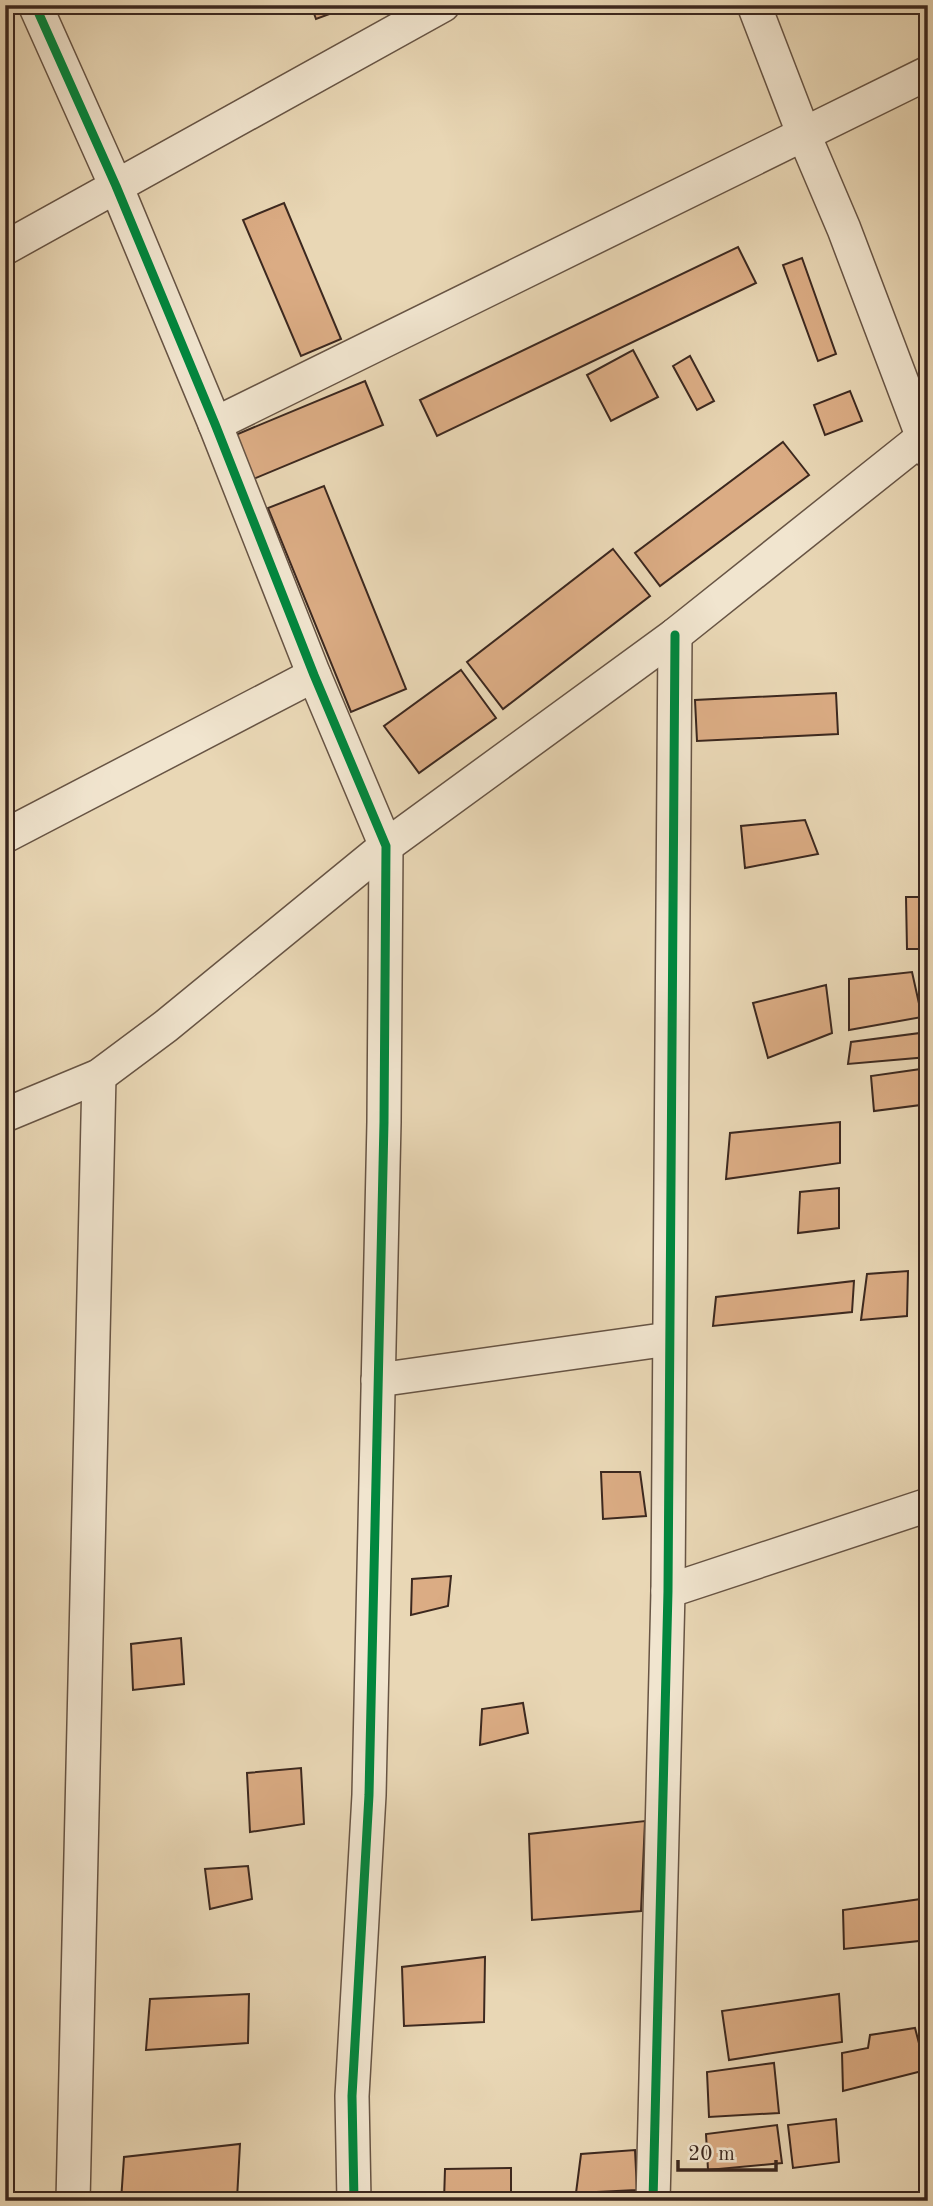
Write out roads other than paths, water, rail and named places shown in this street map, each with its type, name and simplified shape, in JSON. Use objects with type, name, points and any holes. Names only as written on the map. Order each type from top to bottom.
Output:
[{"type":"street","points":[[35,5],[116,186],[386,846],[384,1136],[369,1795],[352,2096],[354,2201]]},
{"type":"street","points":[[5,248],[443,5]]},
{"type":"street","points":[[5,1115],[99,1076],[166,1026],[386,846],[674,635],[925,444],[844,229],[754,5]]},
{"type":"street","points":[[215,424],[928,73]]},
{"type":"street","points":[[653,2201],[668,1591],[674,635]]},
{"type":"street","points":[[5,836],[314,675]]},
{"type":"street","points":[[73,2201],[99,1076]]},
{"type":"street","points":[[378,1380],[669,1339]]},
{"type":"street","points":[[668,1591],[928,1505]]}]
